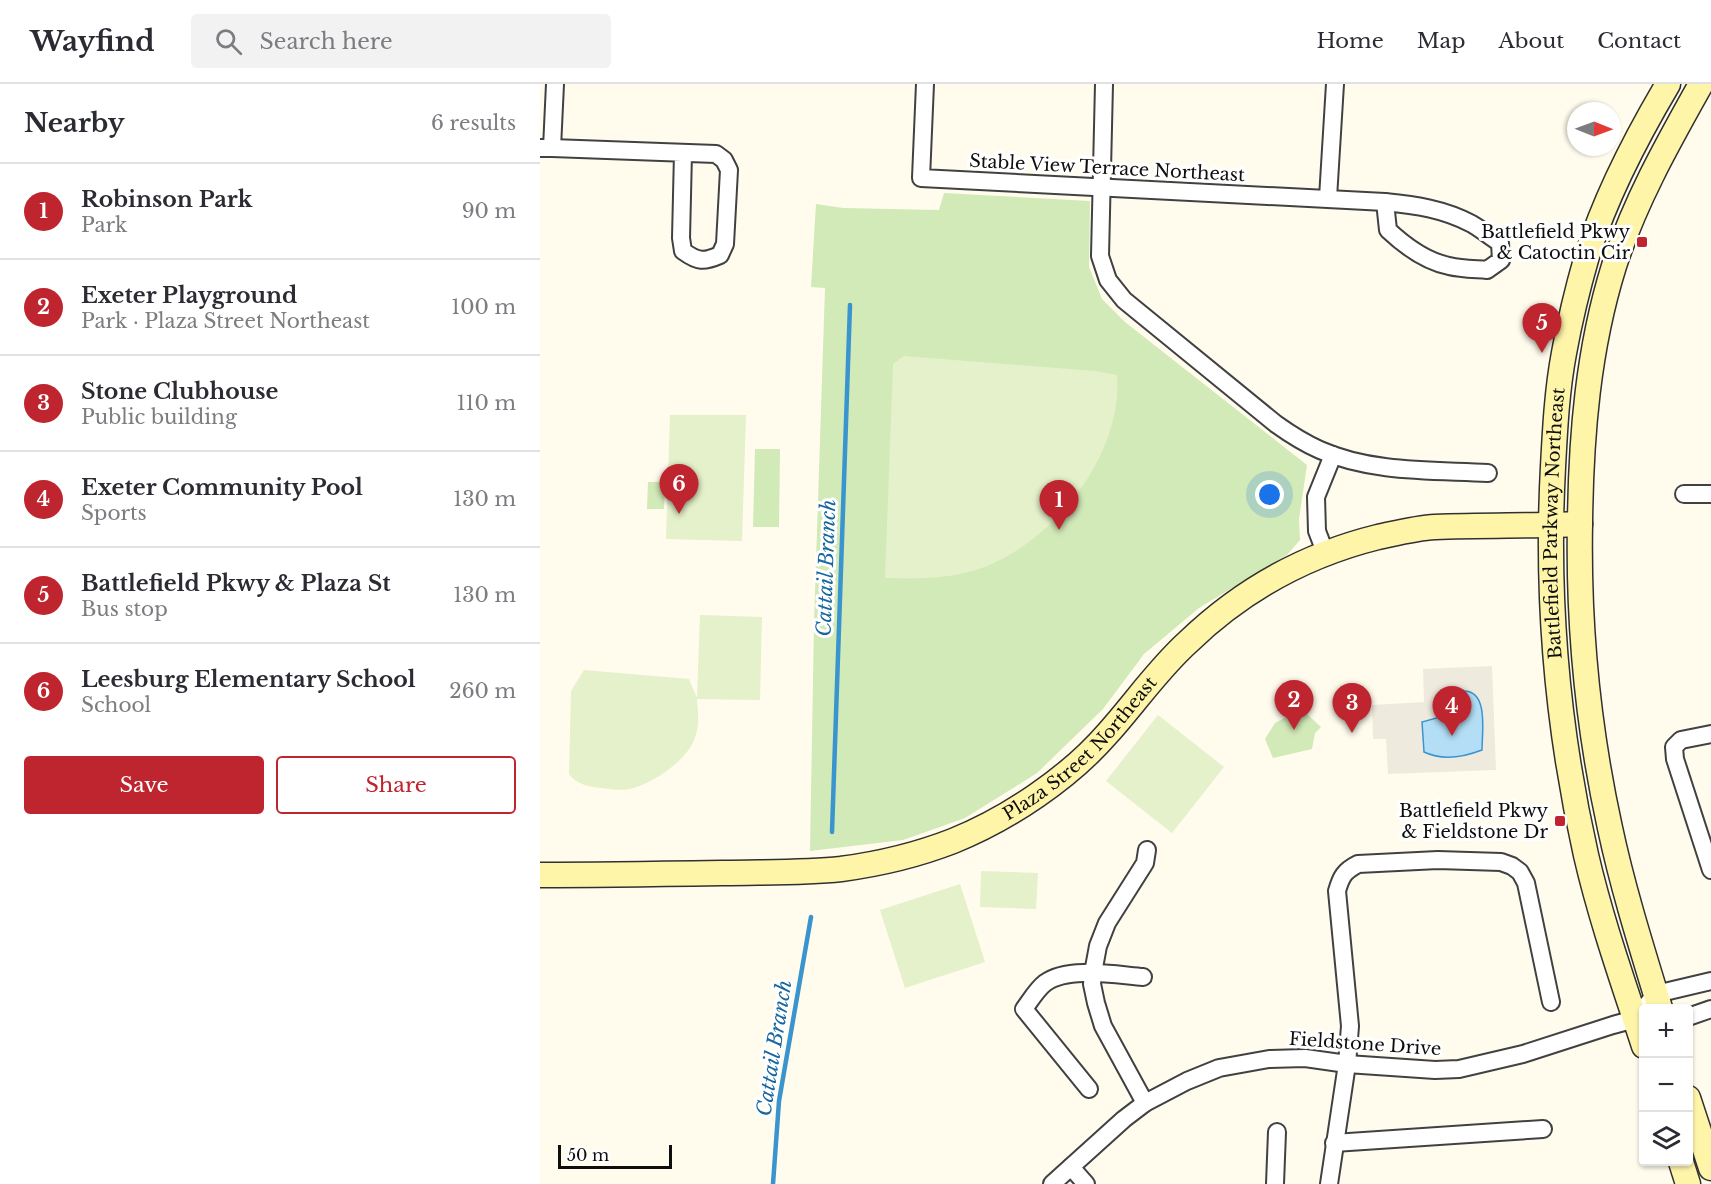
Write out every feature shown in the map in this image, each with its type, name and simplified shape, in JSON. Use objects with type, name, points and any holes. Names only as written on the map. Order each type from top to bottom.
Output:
[{"type":"main road","name":"Battlefield Parkway Northeast","points":[[1644,1004],[1606,934],[1586,856],[1574,795],[1563,729],[1554,640],[1550,525],[1557,410],[1564,353],[1575,298],[1594,235],[1614,185],[1650,113],[1668,84]]},
{"type":"main road","name":"Battlefield Parkway Northeast","points":[[1646,1004],[1630,906],[1610,830],[1593,737],[1584,658],[1578,545],[1580,482],[1592,360],[1615,264],[1650,176],[1701,84]]},
{"type":"main road","name":"Plaza Street Northeast","points":[[540,875],[686,874],[840,869],[907,857],[954,840],[1009,813],[1056,782],[1106,736],[1149,683],[1179,651],[1231,605],[1286,570],[1325,552],[1402,532],[1433,527],[1580,524]]},
{"type":"main road","points":[[1693,1111],[1711,1168]]},
{"type":"main road","points":[[1683,1166],[1688,1184]]},
{"type":"street","points":[[555,84],[546,148],[716,154],[724,160],[729,170],[725,244],[720,255],[707,261],[693,258],[683,251],[681,238],[682,153]]},
{"type":"street","name":"Stable View Terrace Northeast","points":[[925,84],[921,178],[1328,198],[1384,202],[1416,205],[1445,212],[1472,225],[1500,243],[1501,260],[1487,270],[1449,266],[1418,254],[1388,230],[1384,202]]},
{"type":"street","points":[[1104,84],[1100,256],[1108,280],[1115,291],[1276,424],[1297,438],[1333,455],[1369,465],[1488,473]]},
{"type":"street","points":[[1328,198],[1335,84]]},
{"type":"street","points":[[1325,552],[1317,531],[1316,497],[1333,455]]},
{"type":"street","points":[[1684,494],[1711,494]]},
{"type":"street","points":[[1711,734],[1681,740],[1674,747],[1675,759],[1711,870]]},
{"type":"street","points":[[1145,1103],[1103,1026],[1092,984],[1098,946],[1107,923],[1145,863],[1147,850]]},
{"type":"street","points":[[1329,1184],[1347,1064],[1350,1026],[1337,891],[1340,879],[1348,869],[1358,864],[1438,860],[1501,862],[1512,866],[1520,872],[1526,883],[1551,1002]]},
{"type":"street","points":[[1089,1089],[1024,1009],[1045,983],[1068,974],[1093,973],[1143,977]]},
{"type":"street","name":"Fieldstone Drive","points":[[1660,1004],[1711,981]]},
{"type":"street","points":[[1693,1016],[1711,1009]]},
{"type":"street","name":"Fieldstone Drive","points":[[1052,1184],[1145,1103],[1187,1081],[1219,1068],[1269,1059],[1305,1058],[1347,1064],[1435,1070],[1459,1069],[1523,1054],[1639,1013]]},
{"type":"street","points":[[1334,1143],[1542,1129]]},
{"type":"street","points":[[1275,1184],[1277,1132]]},
{"type":"street","points":[[1071,1167],[1086,1184]]},
{"type":"green space","points":[[944,193],[1090,201],[1089,267],[1102,299],[1125,322],[1307,465],[1299,519],[1300,540],[1287,555],[1199,608],[1144,654],[1103,709],[1037,773],[965,818],[903,840],[810,851],[814,623],[825,288],[811,287],[816,204],[843,208],[939,210]]},
{"type":"green space","points":[[904,356],[1096,371],[1117,375],[1116,405],[1108,436],[1095,466],[1077,494],[1055,519],[1030,541],[1004,558],[976,570],[942,577],[885,578],[893,364]]},
{"type":"green space","points":[[670,415],[746,415],[742,541],[666,539]]},
{"type":"green space","points":[[755,449],[780,449],[779,527],[753,527]]},
{"type":"green space","points":[[648,482],[665,482],[664,509],[647,509]]},
{"type":"green space","points":[[700,615],[762,617],[760,700],[697,699],[697,730],[690,748],[667,771],[638,787],[619,790],[592,787],[575,780],[569,774],[571,691],[584,670],[689,679],[697,698]]},
{"type":"green space","points":[[1305,707],[1308,715],[1321,727],[1315,733],[1312,749],[1273,758],[1265,739],[1275,723]]},
{"type":"green space","points":[[1158,715],[1224,767],[1172,833],[1106,781]]},
{"type":"green space","points":[[981,871],[1038,873],[1036,909],[980,907]]},
{"type":"green space","points":[[960,884],[985,962],[905,988],[880,910]]},
{"type":"shaded area","points":[[1492,666],[1496,770],[1388,774],[1386,739],[1373,739],[1372,705],[1424,702],[1423,669]],"holes":[[[1451,714],[1482,750],[1455,757],[1430,755],[1422,722]]]},
{"type":"water","points":[[1463,691],[1477,697],[1480,704],[1483,723],[1482,750],[1453,757],[1424,752],[1422,722],[1451,714],[1452,700]]},
{"type":"waterway","name":"Cattail Branch","points":[[832,832],[850,305]]},
{"type":"waterway","name":"Cattail Branch","points":[[773,1184],[779,1101],[811,917]]},
{"type":"place","name":"Battlefield Pkwy & Catoctin Cir","points":[[1642,242]]},
{"type":"place","name":"Battlefield Pkwy & Plaza St","points":[[1542,353]]},
{"type":"place","name":"Leesburg Elementary School","points":[[679,514]]},
{"type":"place","name":"Robinson Park","points":[[1059,530]]},
{"type":"place","name":"Exeter Playground","points":[[1294,730]]},
{"type":"place","name":"Stone Clubhouse","points":[[1352,733]]},
{"type":"place","name":"Exeter Community Pool","points":[[1452,736]]},
{"type":"place","name":"Battlefield Pkwy & Fieldstone Dr","points":[[1560,821]]}]
